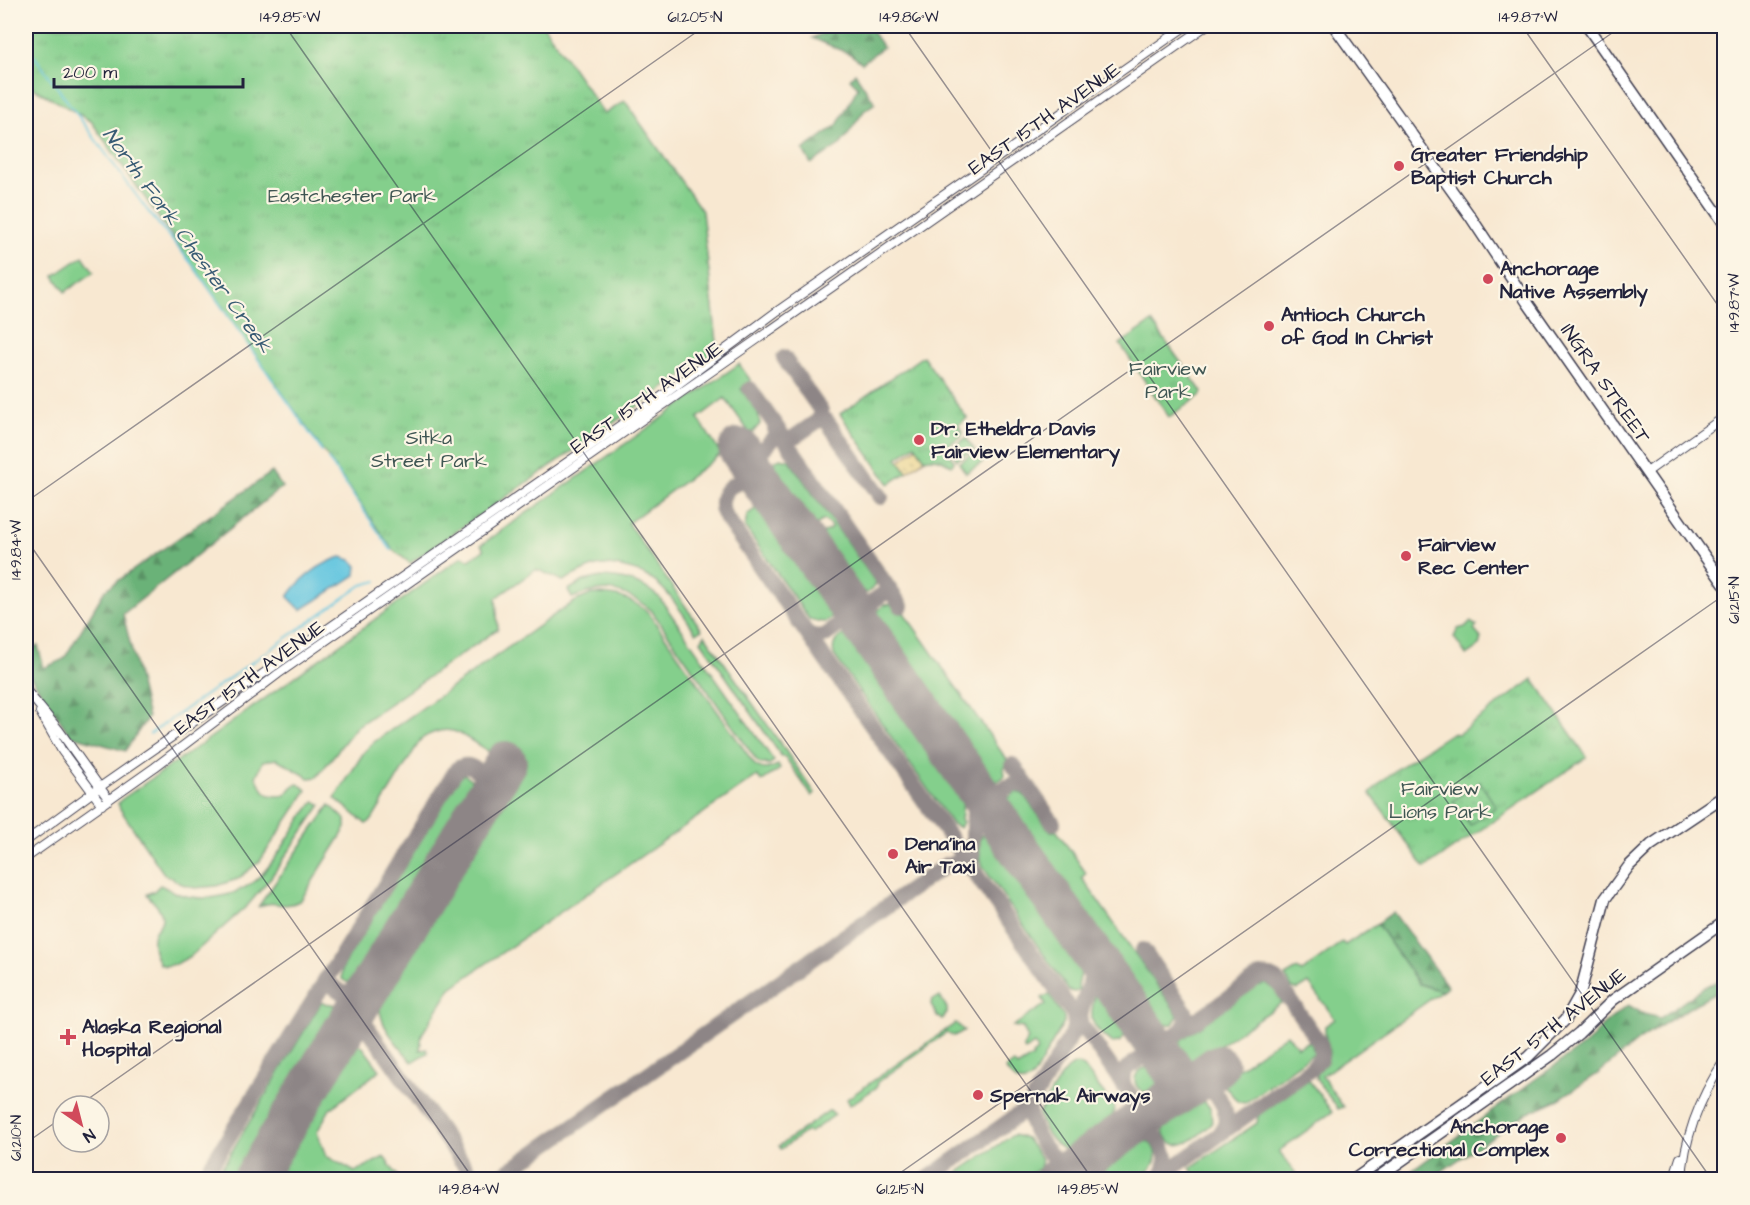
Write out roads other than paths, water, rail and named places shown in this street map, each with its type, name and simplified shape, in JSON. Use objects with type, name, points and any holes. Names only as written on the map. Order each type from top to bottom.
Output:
[{"type":"highway","name":"INGRA STREET","points":[[1334,26],[1470,216],[1527,302],[1725,584]]},
{"type":"highway","points":[[1587,26],[1725,223]]},
{"type":"highway","points":[[1353,1179],[1528,1057],[1566,1019],[1580,994],[1605,899],[1629,866],[1651,845],[1725,796]]},
{"type":"highway","name":"EAST 5TH AVENUE","points":[[1374,1179],[1552,1055],[1613,1000],[1725,922]]},
{"type":"main road","name":"EAST 15TH AVENUE","points":[[26,842],[100,787],[658,399],[776,312],[1186,26]]},
{"type":"main road","name":"EAST 15TH AVENUE","points":[[26,858],[155,767],[278,674],[1206,26]]},
{"type":"main road","points":[[1647,472],[1725,417]]},
{"type":"main road","points":[[26,690],[56,743],[92,793],[105,802]]},
{"type":"main road","points":[[35,704],[59,730],[100,787],[105,802]]},
{"type":"main road","points":[[1673,1179],[1689,1124],[1725,1061]]},
{"type":"main road","points":[[1682,1179],[1692,1126],[1703,1096]]},
{"type":"main road","points":[[1717,1179],[1725,1174]]},
{"type":"water","points":[[341,557],[351,560],[357,566],[356,575],[301,610],[288,597],[311,572]]},
{"type":"waterway","name":"North Fork Chester Creek","points":[[26,52],[35,57],[147,210],[192,264],[322,451]]},
{"type":"waterway","name":"North Fork Chester Creek","points":[[328,459],[391,550]]},
{"type":"waterway","name":"North Fork Chester Creek","points":[[150,734],[362,585],[377,581]]},
{"type":"place","name":"Greater Friendship Baptist Church","points":[[1399,166]]},
{"type":"place","name":"Anchorage Native Assembly","points":[[1488,279]]},
{"type":"place","name":"Antioch Church of God In Christ","points":[[1269,326]]},
{"type":"place","name":"Dr. Etheldra Davis Fairview Elementary","points":[[919,440]]},
{"type":"place","name":"Fairview Rec Center","points":[[1406,556]]},
{"type":"place","name":"Dena'ina Air Taxi","points":[[893,854]]},
{"type":"place","name":"Alaska Regional Hospital","points":[[68,1037]]},
{"type":"place","name":"Spernak Airways","points":[[978,1095]]},
{"type":"place","name":"Anchorage Correctional Complex","points":[[1561,1138]]},
{"type":"park label","name":"Eastchester Park","points":[[352,195]]},
{"type":"park label","name":"Fairview Park","points":[[1168,380]]},
{"type":"park label","name":"Sitka Street Park","points":[[429,448]]},
{"type":"park label","name":"Fairview Lions Park","points":[[1440,800]]}]
